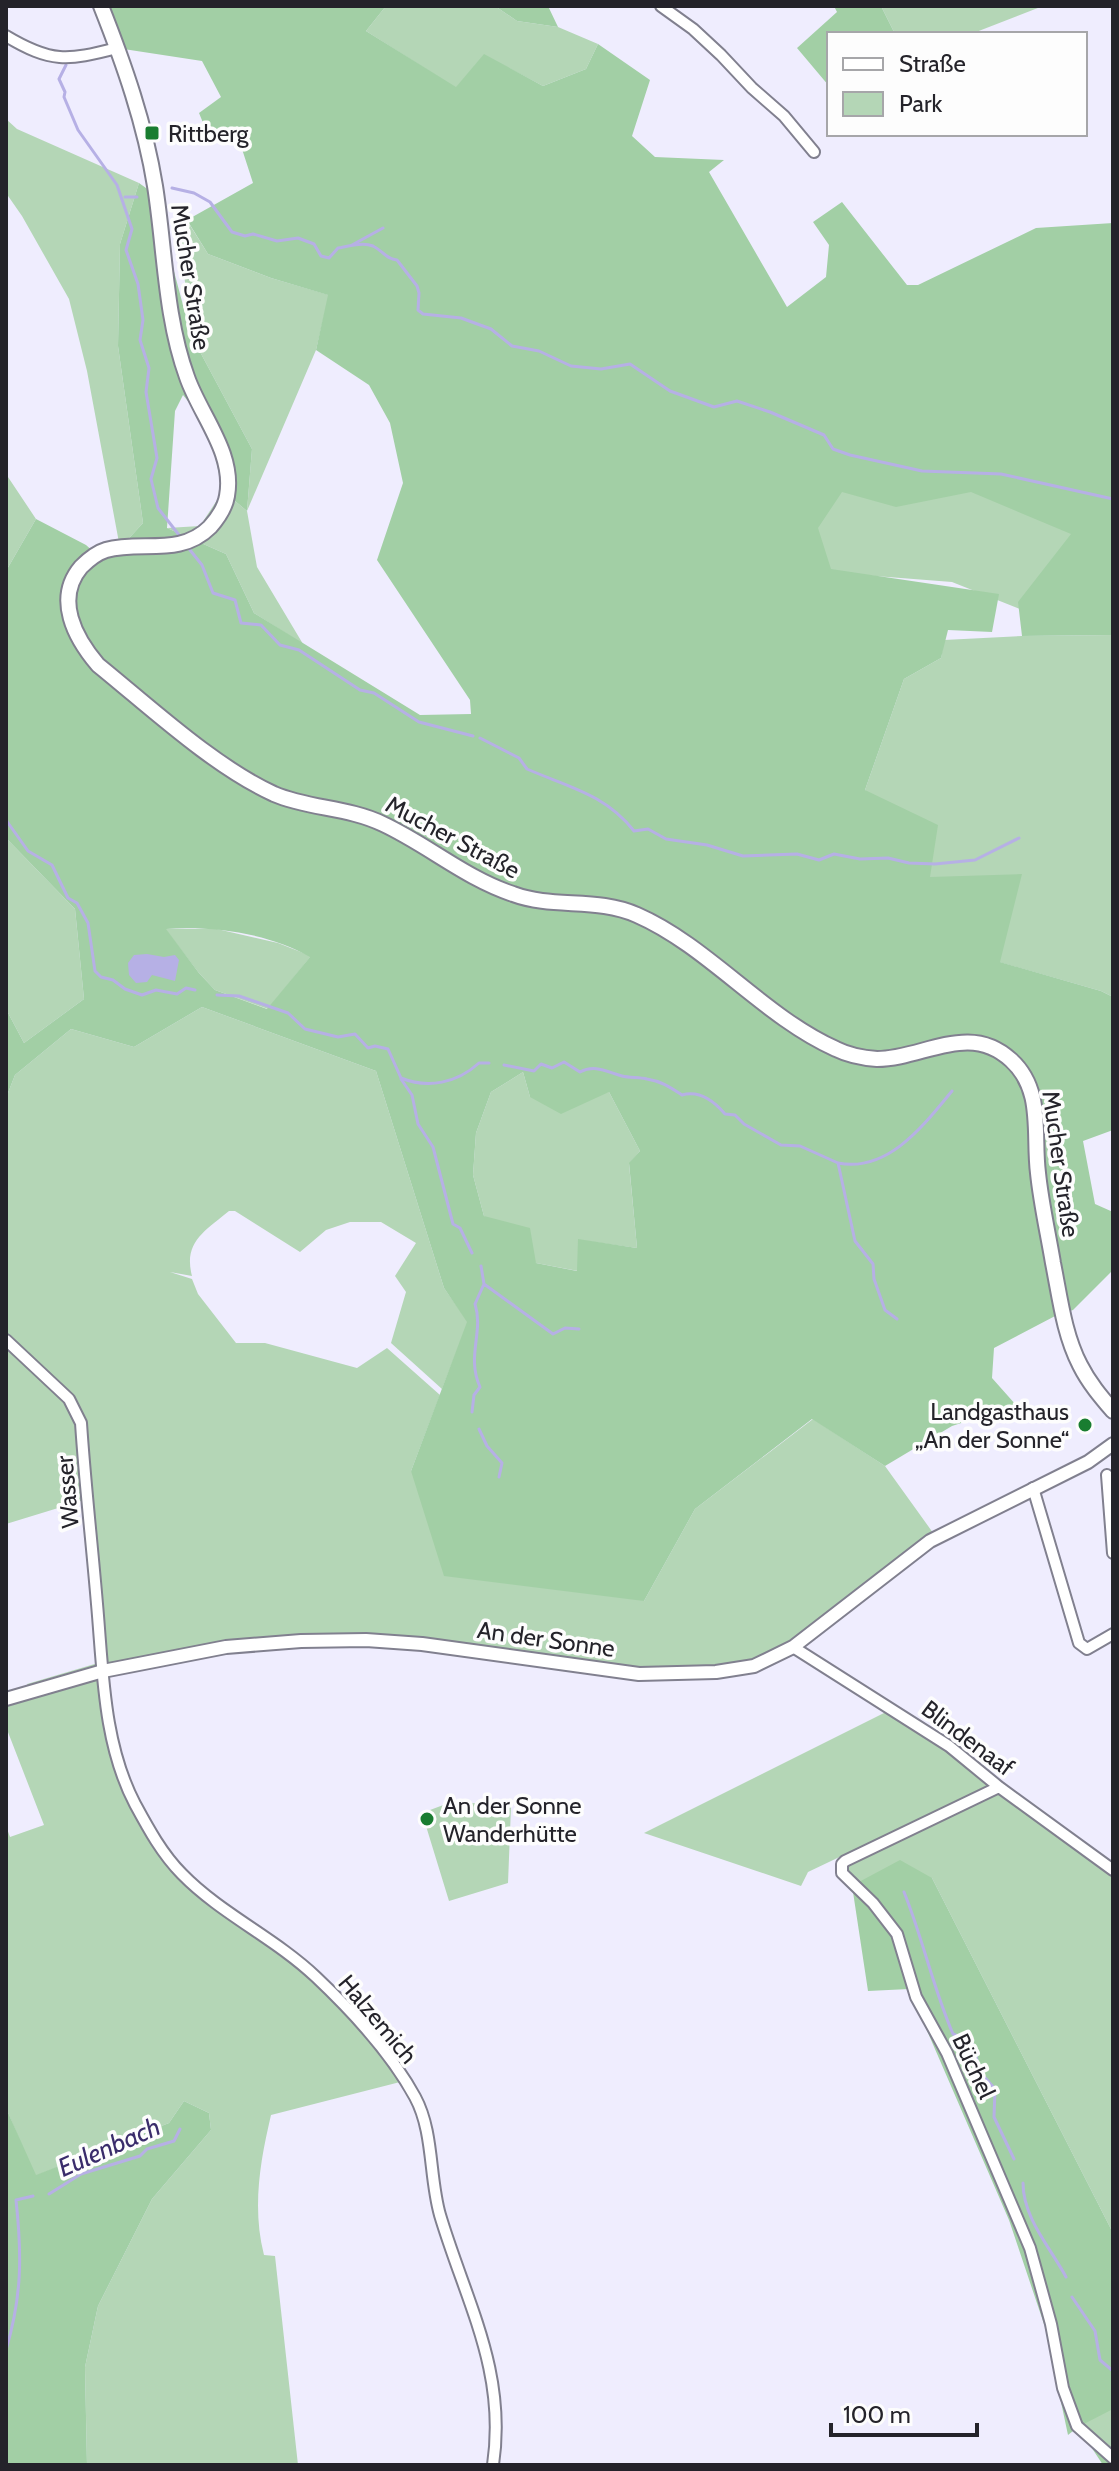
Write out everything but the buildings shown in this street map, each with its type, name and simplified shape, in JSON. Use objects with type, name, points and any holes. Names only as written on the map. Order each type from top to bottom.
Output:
[{"type":"main road","name":"Mucher Straße","points":[[101,6],[136,101],[149,154],[179,350],[188,381],[225,460],[228,494],[213,524],[187,542],[109,550],[89,560],[74,579],[69,597],[69,614],[83,648],[98,665],[197,744],[275,794],[369,817],[472,877],[522,897],[550,902],[598,903],[633,913],[668,933],[786,1019],[837,1050],[877,1059],[958,1041],[983,1044],[1003,1053],[1019,1069],[1033,1096],[1041,1198],[1067,1330],[1089,1381],[1113,1411]]},
{"type":"street","points":[[661,6],[693,29],[721,55],[784,116],[814,152]]},
{"type":"street","points":[[6,36],[30,50],[53,57],[80,57],[117,48]]},
{"type":"street","name":"Wasser","points":[[6,1340],[69,1399],[81,1423],[103,1671]]},
{"type":"street","name":"An der Sonne","points":[[6,1699],[103,1671],[226,1647],[335,1640],[422,1644],[598,1670],[671,1674],[754,1666],[793,1647],[930,1541],[1088,1462],[1113,1444]]},
{"type":"street","points":[[1107,1475],[1113,1553]]},
{"type":"street","points":[[1033,1488],[1079,1643],[1087,1649],[1113,1634]]},
{"type":"street","name":"Blindenaaf","points":[[793,1647],[938,1739],[1113,1870]]},
{"type":"street","name":"Halzemich","points":[[103,1671],[103,1688],[123,1777],[159,1845],[192,1884],[314,1975],[375,2040],[415,2096],[423,2114],[440,2213],[486,2347],[497,2401],[498,2435],[493,2465]]},
{"type":"street","name":"Büchel","points":[[999,1787],[845,1861],[842,1873],[873,1903],[897,1934],[916,1997],[947,2053],[1030,2248],[1051,2324],[1063,2388],[1077,2426],[1113,2458]]},
{"type":"green space","points":[[101,6],[386,6],[366,31],[456,87],[484,54],[543,86],[586,69],[598,44],[650,80],[632,136],[655,157],[724,160],[709,172],[787,307],[826,277],[829,245],[813,222],[842,202],[907,285],[918,285],[1036,228],[1113,223],[1113,635],[1022,636],[1018,602],[1071,534],[971,492],[896,507],[842,492],[818,528],[831,569],[999,594],[992,632],[948,630],[941,658],[904,679],[865,790],[938,825],[930,877],[1022,874],[1000,962],[1113,997],[1113,1130],[1083,1141],[1095,1204],[1113,1212],[1113,1270],[1073,1310],[1057,1315],[994,1348],[992,1378],[1016,1405],[952,1426],[885,1466],[812,1419],[695,1509],[644,1601],[444,1576],[411,1471],[467,1322],[444,1288],[376,1071],[202,1007],[134,1047],[71,1029],[15,1075],[6,1098],[6,1009],[24,1043],[84,999],[75,909],[6,838],[6,571],[36,519],[86,545],[96,554],[120,548],[143,523],[118,346],[120,244],[139,183],[153,193],[191,335],[252,449],[247,511],[223,491],[208,426],[183,395],[175,411],[167,528],[226,554],[254,613],[420,715],[471,714],[470,700],[377,560],[403,483],[390,423],[369,385],[316,350],[328,295],[208,254],[187,220],[253,183],[242,149],[206,130],[199,113],[221,97],[202,61],[117,48]],"holes":[[[166,929],[240,933],[277,942],[310,957],[267,1009],[215,990]],[[523,1072],[530,1097],[561,1114],[609,1092],[640,1151],[629,1163],[637,1248],[578,1239],[577,1271],[536,1263],[530,1228],[484,1216],[473,1175],[476,1133],[491,1092]]]},
{"type":"green space","points":[[386,6],[495,6],[517,21],[558,27],[598,44],[586,69],[543,86],[484,55],[456,88],[366,31]]},
{"type":"green space","points":[[495,6],[548,6],[558,27],[517,21]]},
{"type":"green space","points":[[834,6],[881,6],[894,32],[827,32],[827,84],[797,48],[837,12]]},
{"type":"green space","points":[[881,6],[1043,6],[976,32],[894,32]]},
{"type":"green space","points":[[6,119],[17,129],[139,183],[120,244],[118,346],[143,523],[120,548],[87,371],[69,299],[6,193]]},
{"type":"green space","points":[[176,203],[208,254],[271,278],[329,295],[316,350],[247,511],[252,449],[191,335]]},
{"type":"green space","points":[[6,474],[36,519],[6,571]]},
{"type":"green space","points":[[952,475],[1076,531],[1020,609],[952,582],[811,571],[815,484]]},
{"type":"green space","points":[[223,491],[247,511],[257,567],[303,644],[254,613],[226,554],[167,528],[200,526]]},
{"type":"green space","points":[[1113,635],[1113,997],[999,962],[929,877],[865,790],[904,679],[941,658],[944,640]]},
{"type":"green space","points":[[6,838],[75,909],[84,999],[24,1043],[6,1009]]},
{"type":"green space","points":[[165,929],[217,929],[278,943],[311,956],[268,1009],[215,990]]},
{"type":"green space","points":[[202,1007],[376,1071],[444,1288],[468,1322],[442,1389],[391,1343],[406,1292],[395,1276],[416,1243],[381,1222],[350,1222],[326,1230],[300,1252],[235,1211],[229,1211],[204,1231],[193,1246],[192,1276],[170,1272],[192,1279],[198,1294],[236,1343],[265,1343],[357,1368],[387,1348],[440,1395],[411,1471],[644,1601],[695,1509],[813,1419],[885,1466],[936,1537],[766,1662],[671,1674],[422,1644],[265,1643],[103,1672],[123,1777],[180,1872],[314,1975],[404,2081],[271,2115],[261,2168],[258,2220],[264,2255],[275,2256],[298,2465],[87,2465],[85,2367],[98,2306],[152,2199],[211,2130],[209,2113],[184,2101],[169,2123],[35,2176],[6,2108],[6,1826],[10,1837],[44,1825],[6,1727],[6,1705],[30,1696],[27,1684],[98,1663],[81,1501],[6,1524],[6,1098],[15,1075],[71,1029],[134,1047]]},
{"type":"green space","points":[[523,1072],[530,1097],[609,1092],[640,1151],[629,1164],[637,1248],[579,1240],[578,1271],[536,1263],[484,1216],[473,1175],[476,1133],[491,1092]]},
{"type":"green space","points":[[890,1710],[995,1788],[808,1872],[801,1886],[644,1833]]},
{"type":"green space","points":[[998,1792],[1113,1870],[1113,2233],[932,1878],[857,1883],[846,1872],[847,1864]]},
{"type":"green space","points":[[454,1801],[511,1807],[508,1883],[449,1901],[422,1813]]},
{"type":"green space","points":[[900,1860],[932,1878],[1113,2233],[1113,2409],[1068,2435],[1045,2327],[1009,2220],[909,1989],[868,1991],[853,1892],[857,1883]]},
{"type":"green space","points":[[184,2101],[209,2113],[211,2130],[152,2199],[98,2306],[85,2367],[87,2465],[6,2465],[6,2108],[36,2175],[169,2123]]},
{"type":"green space","points":[[1113,2409],[1113,2458],[1077,2426]]},
{"type":"green space","points":[[1078,2427],[1113,2458],[1113,2465],[1103,2465]]},
{"type":"shaded area","points":[[134,955],[175,955],[179,960],[175,981],[152,975],[147,982],[136,983],[129,975],[128,963]]},
{"type":"waterway","points":[[66,65],[59,79],[64,97],[78,130],[117,185],[132,229],[126,250],[138,284],[143,320],[140,340],[149,368],[146,392],[157,458],[151,479],[158,508],[179,535]]},
{"type":"waterway","points":[[172,188],[194,193],[210,202],[232,232],[245,236],[253,234],[277,241],[298,238],[314,244],[321,256],[329,258],[338,248],[360,244],[373,246],[397,260],[417,286],[418,310],[423,314],[461,318],[491,329],[512,346],[539,351],[571,366],[601,369],[630,364],[670,391],[714,407],[737,401],[770,412],[824,435],[833,449],[850,455],[922,471],[1001,474],[1113,499]]},
{"type":"waterway","points":[[125,197],[137,197]]},
{"type":"waterway","points":[[352,245],[383,228]]},
{"type":"waterway","points":[[190,550],[202,565],[213,593],[235,600],[241,623],[261,625],[280,645],[299,650],[360,690],[374,693],[419,722],[473,736]]},
{"type":"waterway","points":[[480,738],[519,758],[527,769],[598,800],[623,818],[634,831],[648,829],[666,839],[707,845],[743,856],[797,854],[819,860],[834,854],[860,859],[888,858],[935,864],[975,860],[1019,838]]},
{"type":"waterway","points":[[6,820],[28,851],[52,865],[68,898],[77,903],[88,923],[95,971],[101,977],[142,995],[156,990],[177,994],[186,988],[195,990]]},
{"type":"waterway","points":[[217,995],[239,996],[288,1013],[305,1029],[338,1037],[355,1034],[368,1048],[388,1049],[401,1078],[411,1081],[442,1082],[461,1075],[479,1063],[489,1063]]},
{"type":"waterway","points":[[504,1065],[534,1071],[541,1064],[552,1068],[564,1062],[580,1072],[596,1069],[657,1081],[682,1095],[694,1094],[706,1098],[725,1114],[735,1115],[744,1124],[781,1145],[800,1146],[838,1163],[855,1241],[873,1264],[874,1279],[885,1310],[897,1319]]},
{"type":"waterway","points":[[401,1079],[412,1095],[418,1124],[433,1147],[453,1224],[460,1228],[472,1253]]},
{"type":"waterway","points":[[838,1163],[856,1164],[889,1154],[917,1131],[952,1091]]},
{"type":"waterway","points":[[481,1266],[484,1284],[553,1334],[565,1328],[579,1329]]},
{"type":"waterway","points":[[472,1412],[474,1395],[480,1387],[475,1365],[478,1324],[475,1304],[484,1284]]},
{"type":"waterway","points":[[479,1429],[487,1446],[502,1463],[499,1477]]},
{"type":"waterway","points":[[904,1892],[953,2034],[972,2042],[980,2072],[995,2089],[994,2117],[1014,2159]]},
{"type":"waterway","name":"Eulenbach","points":[[49,2194],[81,2174],[140,2156],[147,2149],[174,2141],[180,2129]]},
{"type":"waterway","points":[[1023,2183],[1032,2220],[1066,2277]]},
{"type":"waterway","name":"Eulenbach","points":[[6,2350],[19,2275],[16,2200],[33,2196]]},
{"type":"waterway","points":[[1072,2297],[1095,2331],[1100,2360],[1113,2371]]},
{"type":"place","name":"Rittberg","points":[[152,133]]},
{"type":"place","name":"Landgasthaus „An der Sonne“","points":[[1085,1425]]},
{"type":"place","name":"An der Sonne Wanderhütte","points":[[427,1819]]}]
